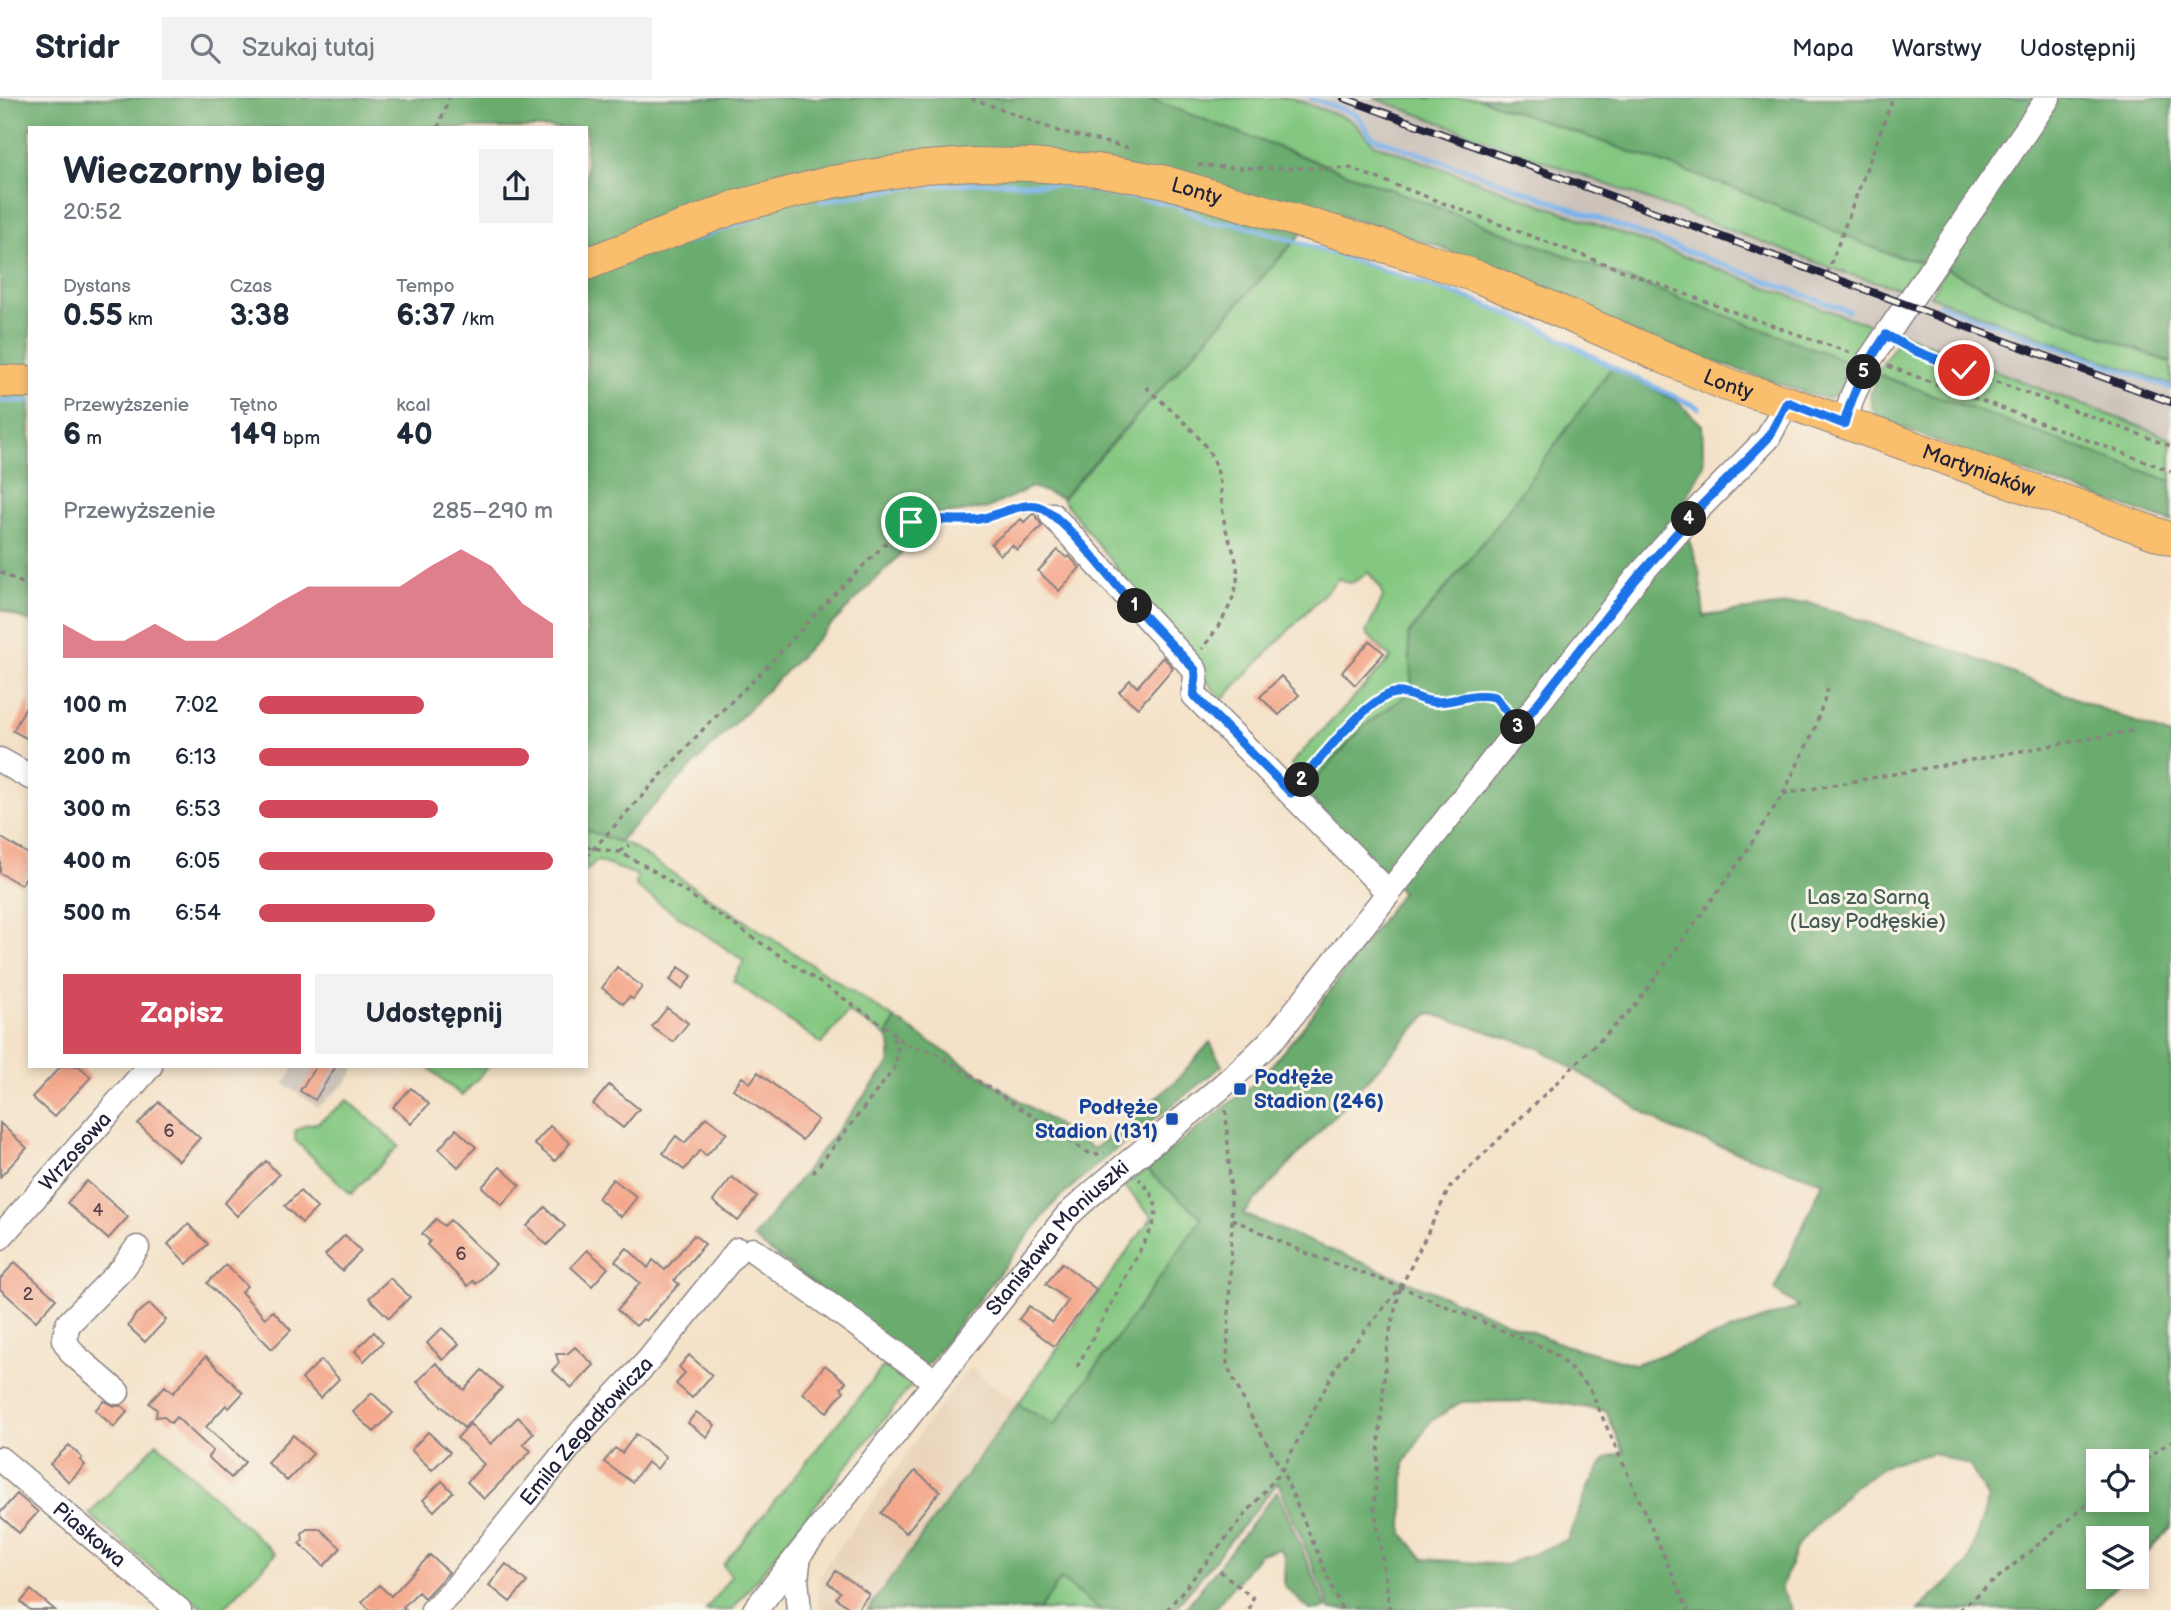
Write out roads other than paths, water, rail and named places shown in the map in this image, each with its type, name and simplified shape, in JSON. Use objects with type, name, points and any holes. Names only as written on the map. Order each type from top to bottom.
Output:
[{"type":"main road","name":"Lonty","points":[[588,263],[738,206],[832,182],[925,167],[972,164],[1097,170],[1163,181],[1417,256],[1531,299],[1727,386],[1787,402]]},
{"type":"main road","points":[[0,381],[28,382]]},
{"type":"main road","name":"Martyniaków","points":[[1787,402],[2171,539]]},
{"type":"street","points":[[1844,424],[1852,397],[1870,359],[2048,98]]},
{"type":"street","name":"Stanisława Moniuszki","points":[[755,1610],[934,1381],[1067,1216],[1101,1183],[1118,1158],[1202,1105],[1262,1050],[1303,1003],[1636,579],[1700,507],[1768,438],[1787,402]]},
{"type":"street","points":[[1052,515],[1195,670],[1198,678],[1193,688],[1194,695],[1389,893]]},
{"type":"street","points":[[0,760],[28,776]]},
{"type":"street","name":"Wrzosowa","points":[[0,1237],[148,1068]]},
{"type":"street","points":[[117,1392],[73,1354],[64,1340],[68,1324],[123,1268],[137,1248]]},
{"type":"street","name":"Emila Zegadłowicza","points":[[433,1610],[456,1587],[583,1430],[648,1361],[745,1250],[934,1381]]},
{"type":"street","name":"Piaskowa","points":[[3,1469],[163,1605]]},
{"type":"street","points":[[799,1555],[796,1578],[799,1610]]},
{"type":"waterway","points":[[1311,98],[1357,115],[1372,137],[1848,311]]},
{"type":"waterway","points":[[821,201],[918,186],[995,182],[1062,185],[1177,205],[1211,223],[1234,223],[1477,301],[1539,327],[1612,367],[1699,408]]},
{"type":"waterway","points":[[684,243],[760,216]]},
{"type":"waterway","points":[[1940,304],[2171,388]]},
{"type":"waterway","points":[[0,401],[28,401]]},
{"type":"railway","points":[[1344,98],[2171,402]]},
{"type":"place","name":"Podłęże Stadion (246)","points":[[1240,1089]]},
{"type":"place","name":"Podłęże Stadion (131)","points":[[1172,1119]]},
{"type":"park label","name":"Las za Sarną (Lasy Podłęskie)","points":[[1868,909]]}]
